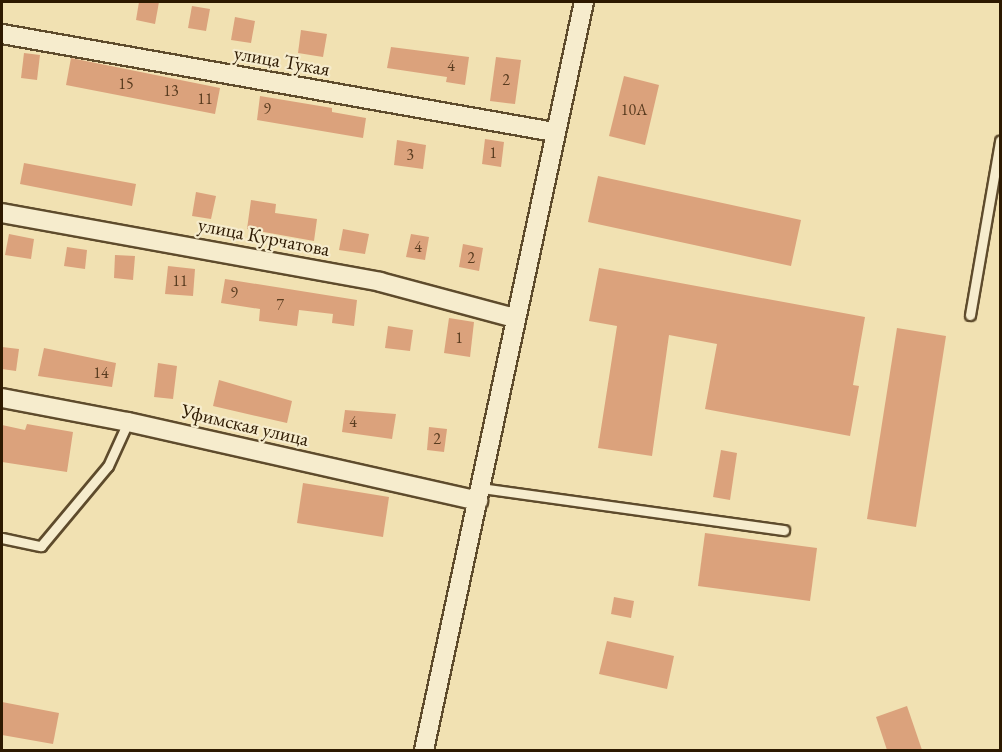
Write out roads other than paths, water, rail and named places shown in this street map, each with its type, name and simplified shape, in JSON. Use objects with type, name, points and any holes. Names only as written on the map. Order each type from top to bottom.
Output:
[{"type":"street","points":[[424,750],[479,495],[514,318],[584,2]]},
{"type":"street","name":"улица Тукая","points":[[2,34],[554,132]]},
{"type":"street","name":"улица Курчатова","points":[[2,213],[380,282],[514,318]]},
{"type":"street","name":"Уфимская улица","points":[[2,398],[479,495]]},
{"type":"lane","points":[[970,315],[1000,141]]},
{"type":"lane","points":[[2,538],[41,546],[108,466],[128,422]]},
{"type":"lane","points":[[479,495],[784,530]]}]
